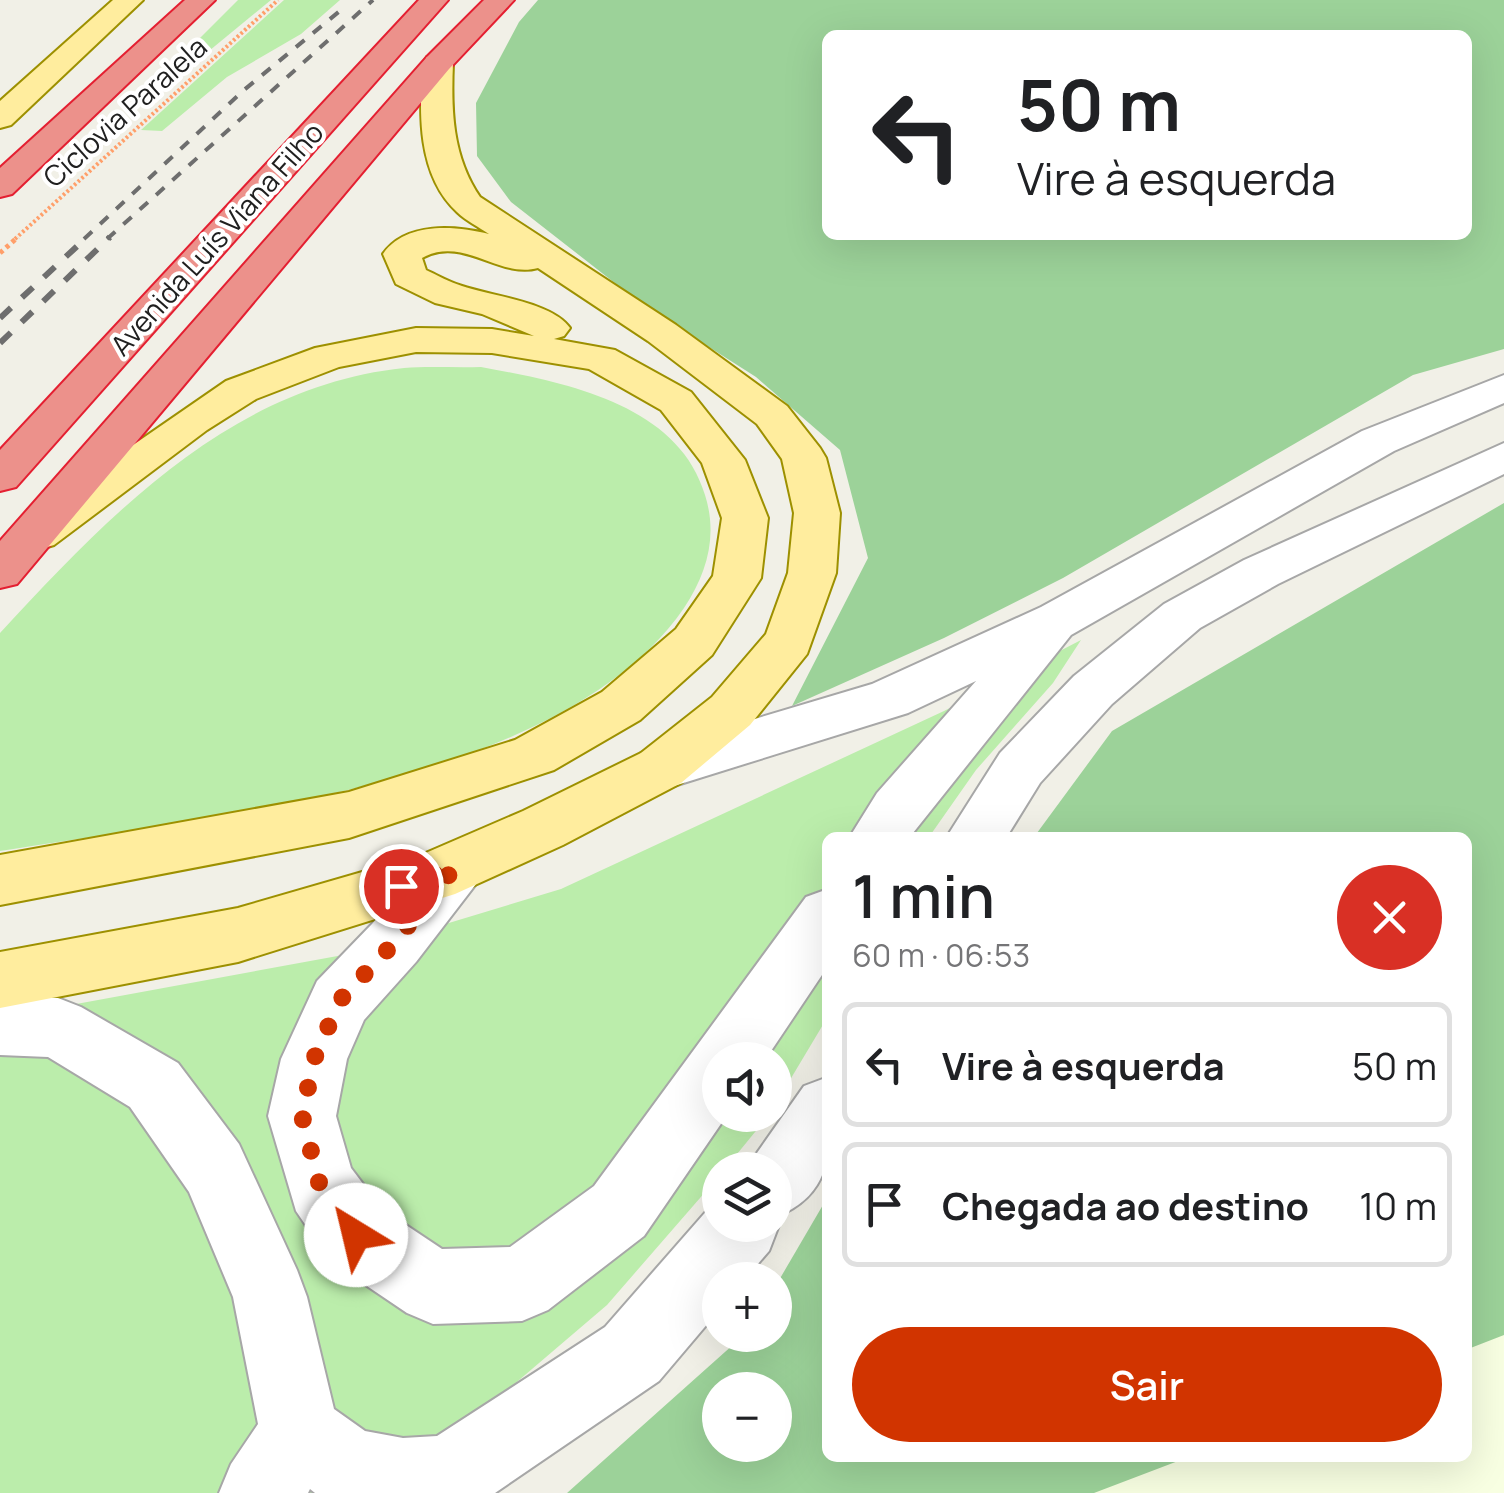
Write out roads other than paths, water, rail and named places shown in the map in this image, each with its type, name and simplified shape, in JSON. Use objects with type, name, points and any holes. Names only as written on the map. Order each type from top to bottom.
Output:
[{"type":"highway","points":[[0,187],[181,11],[201,0]]},
{"type":"highway","name":"Avenida Luís Viana Filho","points":[[0,477],[434,0]]},
{"type":"highway","points":[[14,557],[438,63],[500,0]]},
{"type":"main road","points":[[0,118],[129,0]]},
{"type":"main road","points":[[0,980],[238,935],[455,867],[544,828],[661,768],[730,712],[789,641],[812,574],[817,512],[804,458],[772,415],[662,333],[468,204],[454,186],[438,148],[438,63]]},
{"type":"main road","points":[[0,880],[349,815],[534,755],[620,706],[694,642],[737,578],[745,518],[723,460],[676,402],[534,319],[449,295],[409,276],[402,254],[429,239],[476,242],[584,282]]},
{"type":"main road","points":[[14,557],[192,420],[241,390],[329,357],[416,340],[492,340],[600,359]]},
{"type":"street","points":[[661,768],[889,699],[1059,620],[1316,472],[1438,413],[1504,388]]},
{"type":"street","points":[[979,832],[1020,768],[1092,690],[1182,616],[1261,572],[1504,457]]},
{"type":"street","points":[[882,832],[896,809],[1059,620]]},
{"type":"street","points":[[455,867],[394,943],[340,1000],[314,1059],[302,1116],[320,1186],[356,1235],[433,1287],[522,1284],[619,1211],[702,1094]]},
{"type":"street","points":[[740,1042],[822,924]]},
{"type":"street","points":[[0,1025],[58,1028],[154,1085],[214,1168],[270,1297],[280,1463],[349,1468],[403,1479],[449,1476],[632,1354],[728,1242]]},
{"type":"street","points":[[792,1159],[822,1118]]},
{"type":"railway","points":[[107,239],[373,0]]},
{"type":"railway","points":[[84,239],[244,90],[341,10]]},
{"type":"railway","points":[[0,318],[87,237]]},
{"type":"railway","points":[[0,343],[110,237]]}]
